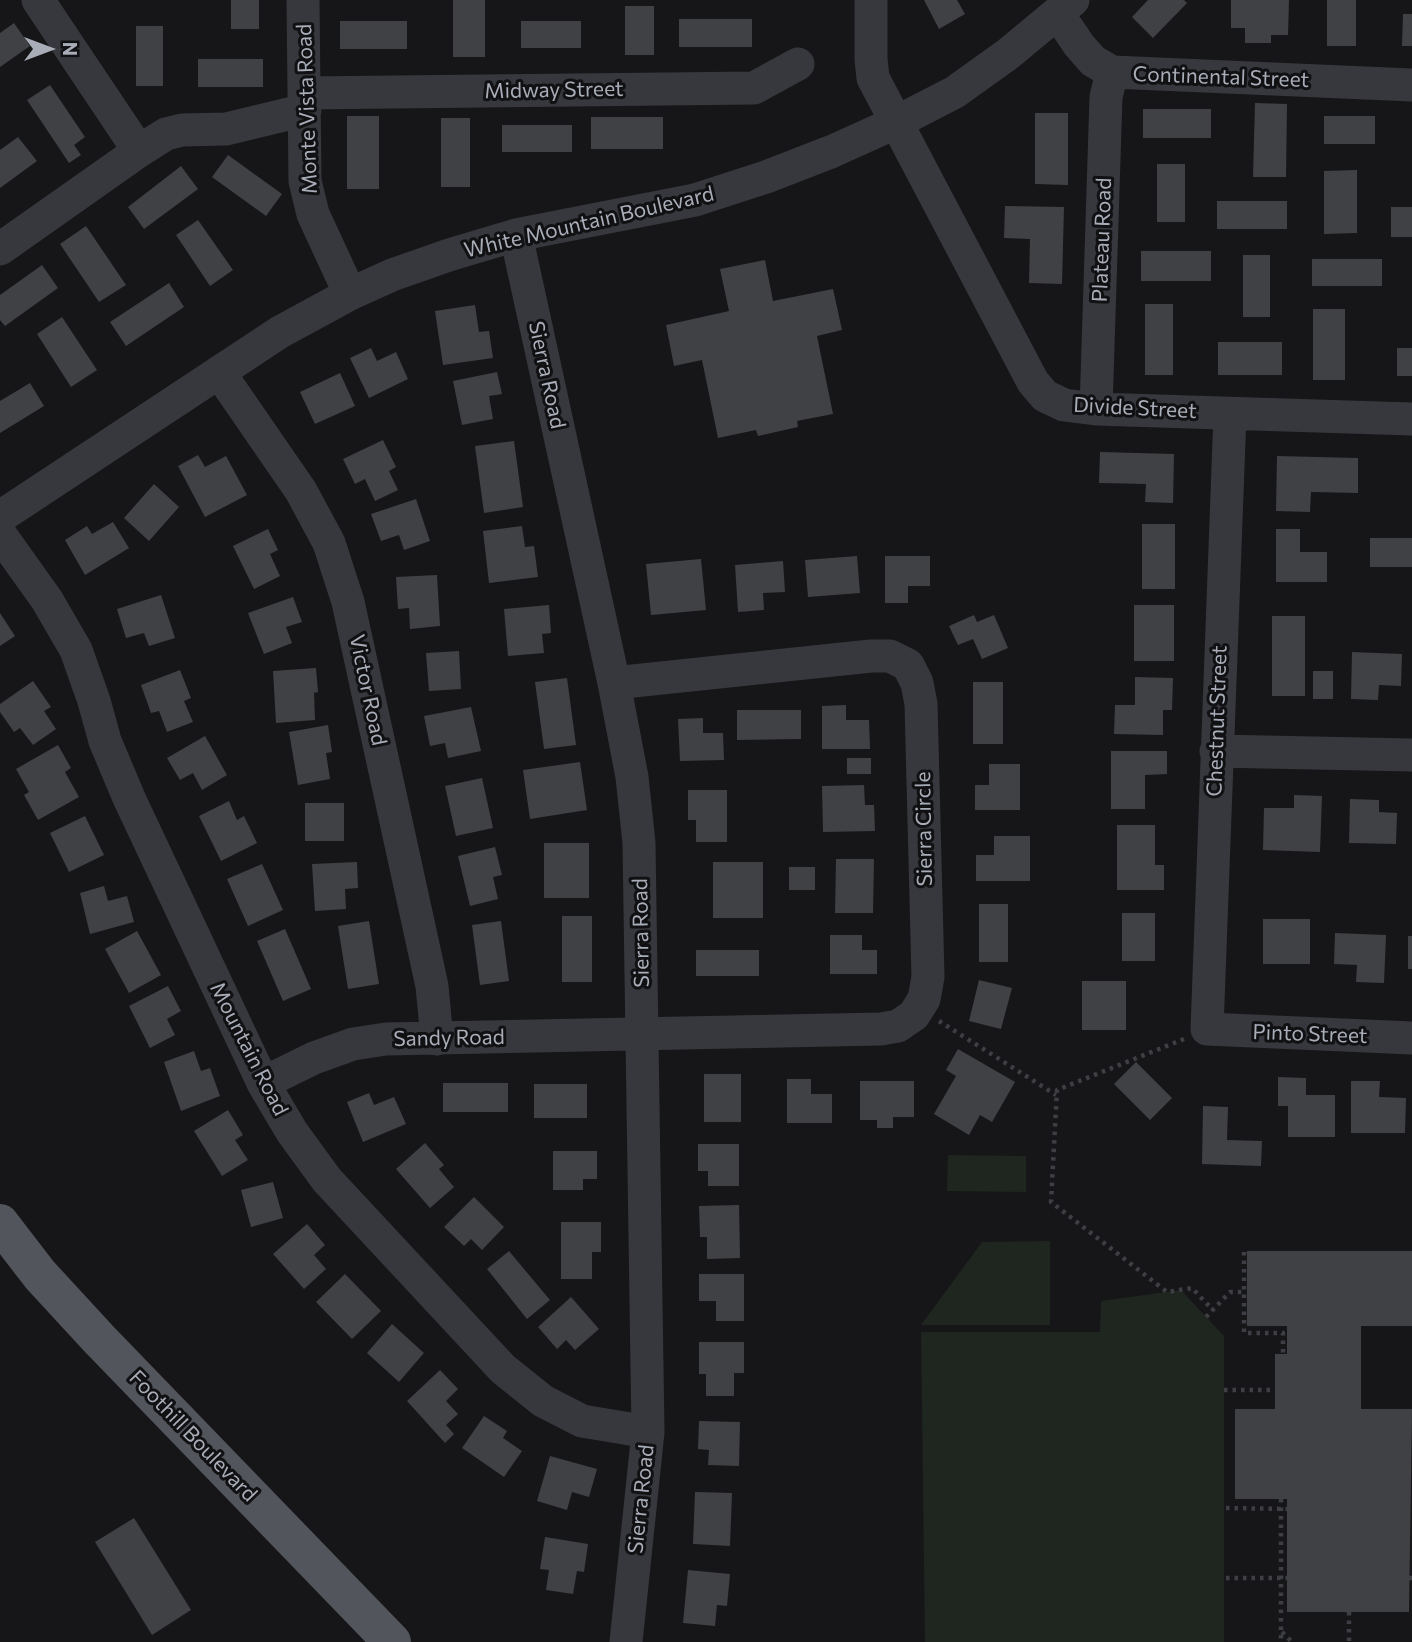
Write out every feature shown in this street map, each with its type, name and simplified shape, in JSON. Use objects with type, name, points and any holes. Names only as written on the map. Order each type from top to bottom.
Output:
[{"type":"main road","name":"Foothill Boulevard","points":[[0,1223],[40,1275],[99,1339],[392,1642]]},
{"type":"street","points":[[38,0],[139,151]]},
{"type":"street","name":"Monte Vista Road","points":[[303,0],[305,181],[313,214],[350,294]]},
{"type":"street","name":"Divide Street","points":[[871,0],[873,78],[1033,382],[1045,396],[1064,405],[1096,409],[1412,419]]},
{"type":"street","name":"White Mountain Boulevard","points":[[0,517],[280,332],[350,294],[391,275],[516,235],[695,200],[766,177],[897,122],[955,92],[1008,54],[1065,7]]},
{"type":"street","name":"Continental Street","points":[[1065,7],[1079,45],[1093,61],[1112,72],[1412,85]]},
{"type":"street","name":"Midway Street","points":[[0,249],[166,134],[182,130],[226,128],[304,101],[754,88],[798,64]]},
{"type":"street","name":"Plateau Road","points":[[1096,409],[1106,97],[1112,72]]},
{"type":"street","name":"Sierra Road","points":[[516,235],[614,682],[632,777],[639,843],[648,1432],[626,1642]]},
{"type":"street","name":"Victor Road","points":[[219,372],[301,491],[329,543],[348,602],[432,986],[437,1038]]},
{"type":"street","name":"Chestnut Street","points":[[1207,1029],[1230,414]]},
{"type":"street","name":"Mountain Road","points":[[0,534],[47,600],[76,650],[105,741],[129,798],[263,1083],[292,1132],[327,1181],[503,1369],[544,1401],[582,1421],[648,1432]]},
{"type":"street","name":"Sierra Circle","points":[[614,682],[871,656],[890,656],[908,665],[917,683],[921,704],[928,978],[924,999],[918,1008]]},
{"type":"street","points":[[1216,751],[1412,755]]},
{"type":"street","points":[[643,1034],[881,1029],[898,1026],[914,1015],[918,1008]]},
{"type":"street","name":"Pinto Street","points":[[1207,1029],[1412,1038]]},
{"type":"street","name":"Sandy Road","points":[[263,1083],[314,1058],[353,1044],[386,1039],[643,1034]]},
{"type":"path","points":[[918,1008],[1056,1095]]},
{"type":"path","points":[[1207,1029],[1057,1090],[1051,1202],[1167,1292],[1192,1289],[1213,1310]]},
{"type":"path","points":[[1244,1252],[1244,1333],[1283,1334],[1283,1354]]},
{"type":"path","points":[[1206,1317],[1230,1292],[1244,1292]]},
{"type":"path","points":[[1224,1390],[1275,1390]]},
{"type":"path","points":[[1281,1499],[1284,1509],[1281,1642]]},
{"type":"path","points":[[1226,1508],[1284,1509]]},
{"type":"path","points":[[1226,1578],[1284,1578]]},
{"type":"path","points":[[1349,1612],[1349,1642]]},
{"type":"path","points":[[1281,1632],[1292,1642]]},
{"type":"shaded area","points":[[948,1155],[1026,1156],[1026,1192],[947,1191]]},
{"type":"shaded area","points":[[1050,1241],[1050,1325],[921,1325],[982,1242]]},
{"type":"shaded area","points":[[1181,1290],[1224,1336],[1224,1642],[925,1642],[921,1332],[1100,1332],[1101,1301]]},
{"type":"building","points":[[231,0],[259,0],[259,29],[231,29]]},
{"type":"building","points":[[453,0],[485,0],[485,57],[453,57]]},
{"type":"building","points":[[924,0],[957,0],[965,14],[939,29]]},
{"type":"building","points":[[1148,0],[1184,0],[1187,3],[1153,38],[1132,17]]},
{"type":"building","points":[[1231,0],[1289,0],[1288,35],[1271,35],[1271,43],[1245,43],[1245,28],[1231,28]]},
{"type":"building","points":[[1327,0],[1356,0],[1356,46],[1327,46]]},
{"type":"building","points":[[625,6],[654,6],[654,55],[625,55]]},
{"type":"building","points":[[1403,14],[1412,14],[1412,46],[1402,46]]},
{"type":"building","points":[[679,19],[752,19],[752,47],[679,47]]},
{"type":"building","points":[[340,21],[407,21],[407,49],[340,49]]},
{"type":"building","points":[[521,21],[581,21],[581,48],[521,48]]},
{"type":"building","points":[[14,23],[30,46],[0,67],[0,33]]},
{"type":"building","points":[[136,26],[163,26],[163,86],[136,86]]},
{"type":"building","points":[[198,59],[263,59],[263,87],[198,87]]},
{"type":"building","points":[[50,85],[85,137],[74,145],[81,155],[69,163],[27,100]]},
{"type":"building","points":[[1255,103],[1287,104],[1286,177],[1253,177]]},
{"type":"building","points":[[1143,109],[1211,109],[1211,138],[1143,138]]},
{"type":"building","points":[[1035,113],[1068,113],[1068,185],[1035,184]]},
{"type":"building","points":[[347,116],[379,116],[379,189],[347,189]]},
{"type":"building","points":[[1324,116],[1375,116],[1375,144],[1324,144]]},
{"type":"building","points":[[591,117],[663,117],[663,149],[591,149]]},
{"type":"building","points":[[441,118],[470,118],[470,187],[441,187]]},
{"type":"building","points":[[502,125],[572,125],[572,152],[502,152]]},
{"type":"building","points":[[18,137],[37,161],[0,188],[0,150]]},
{"type":"building","points":[[228,155],[282,194],[266,216],[212,177]]},
{"type":"building","points":[[1157,164],[1185,164],[1185,222],[1157,222]]},
{"type":"building","points":[[181,166],[198,189],[144,229],[128,207]]},
{"type":"building","points":[[1357,170],[1357,233],[1324,234],[1324,171]]},
{"type":"building","points":[[1217,201],[1287,201],[1287,229],[1217,229]]},
{"type":"building","points":[[1005,206],[1064,207],[1062,284],[1029,283],[1030,239],[1004,238]]},
{"type":"building","points":[[1391,207],[1412,207],[1412,237],[1391,237]]},
{"type":"building","points":[[198,220],[233,270],[210,286],[176,235]]},
{"type":"building","points":[[86,226],[126,285],[99,302],[60,244]]},
{"type":"building","points":[[1141,251],[1211,251],[1211,281],[1141,281]]},
{"type":"building","points":[[1243,255],[1270,255],[1270,317],[1243,317]]},
{"type":"building","points":[[1312,259],[1382,259],[1382,286],[1312,286]]},
{"type":"building","points":[[765,260],[773,301],[833,289],[842,330],[817,336],[833,414],[797,421],[798,427],[758,436],[756,430],[718,438],[702,360],[674,366],[666,325],[729,311],[720,269]]},
{"type":"building","points":[[42,265],[58,288],[5,326],[0,320],[0,295]]},
{"type":"building","points":[[169,283],[184,307],[126,346],[110,322]]},
{"type":"building","points":[[1145,304],[1173,304],[1173,375],[1145,375]]},
{"type":"building","points":[[475,305],[479,332],[489,331],[493,358],[443,365],[435,311]]},
{"type":"building","points":[[1313,309],[1345,309],[1345,380],[1313,380]]},
{"type":"building","points":[[62,317],[97,370],[71,387],[37,334]]},
{"type":"building","points":[[1218,342],[1282,342],[1282,375],[1218,375]]},
{"type":"building","points":[[371,348],[377,361],[396,352],[408,379],[369,398],[350,358]]},
{"type":"building","points":[[1397,348],[1412,348],[1412,376],[1397,376]]},
{"type":"building","points":[[497,372],[502,394],[489,396],[493,419],[462,425],[453,381]]},
{"type":"building","points":[[340,373],[355,406],[315,424],[300,392]]},
{"type":"building","points":[[30,383],[44,406],[0,433],[0,401]]},
{"type":"building","points":[[383,440],[396,467],[389,471],[398,490],[375,501],[365,479],[355,484],[343,459]]},
{"type":"building","points":[[514,441],[523,507],[484,513],[475,446]]},
{"type":"building","points":[[1100,452],[1174,454],[1173,503],[1145,502],[1146,484],[1099,483]]},
{"type":"building","points":[[198,455],[205,467],[226,456],[247,495],[205,517],[178,466]]},
{"type":"building","points":[[1277,456],[1358,458],[1358,493],[1311,492],[1310,512],[1276,511]]},
{"type":"building","points":[[154,484],[179,507],[149,541],[124,518]]},
{"type":"building","points":[[416,499],[430,541],[404,550],[399,535],[381,541],[371,514]]},
{"type":"building","points":[[113,522],[129,548],[85,575],[65,540],[87,526],[92,534]]},
{"type":"building","points":[[1142,524],[1175,524],[1175,589],[1142,589]]},
{"type":"building","points":[[522,526],[525,547],[534,546],[538,577],[489,583],[483,531]]},
{"type":"building","points":[[268,529],[278,550],[270,554],[280,576],[254,589],[233,546]]},
{"type":"building","points":[[1276,529],[1300,529],[1300,552],[1327,552],[1327,582],[1276,582]]},
{"type":"building","points":[[1370,538],[1412,538],[1412,567],[1370,567]]},
{"type":"building","points":[[857,556],[860,593],[808,597],[805,560]]},
{"type":"building","points":[[885,556],[930,556],[930,586],[908,586],[908,603],[885,603]]},
{"type":"building","points":[[701,559],[706,610],[651,615],[646,564]]},
{"type":"building","points":[[783,561],[785,592],[763,593],[764,610],[738,612],[735,565]]},
{"type":"building","points":[[437,575],[440,626],[410,629],[409,608],[398,609],[396,577]]},
{"type":"building","points":[[161,595],[175,638],[149,646],[144,633],[126,638],[117,609]]},
{"type":"building","points":[[293,597],[302,622],[286,627],[292,643],[264,654],[248,613]]},
{"type":"building","points":[[549,605],[551,633],[542,634],[544,653],[508,656],[504,609]]},
{"type":"building","points":[[1134,605],[1174,605],[1174,661],[1134,661]]},
{"type":"building","points":[[0,613],[15,636],[0,646]]},
{"type":"building","points":[[974,615],[977,622],[994,615],[1008,648],[982,659],[973,639],[958,645],[949,626]]},
{"type":"building","points":[[1272,616],[1305,616],[1305,696],[1272,696]]},
{"type":"building","points":[[459,651],[461,689],[429,691],[426,653]]},
{"type":"building","points":[[1352,652],[1402,654],[1401,686],[1379,685],[1378,700],[1351,699]]},
{"type":"building","points":[[316,668],[318,692],[314,693],[315,720],[276,723],[273,671]]},
{"type":"building","points":[[180,670],[191,698],[184,701],[193,722],[167,732],[159,711],[151,713],[141,685]]},
{"type":"building","points":[[1313,671],[1333,671],[1333,699],[1313,699]]},
{"type":"building","points":[[1135,677],[1173,678],[1172,710],[1163,710],[1163,735],[1114,734],[1115,705],[1135,705]]},
{"type":"building","points":[[567,678],[576,745],[544,749],[535,682]]},
{"type":"building","points":[[33,681],[51,707],[44,711],[56,729],[33,745],[20,728],[14,732],[0,712],[0,704]]},
{"type":"building","points":[[973,682],[1003,682],[1003,744],[973,744]]},
{"type":"building","points":[[846,705],[846,720],[869,720],[870,749],[822,749],[822,706]]},
{"type":"building","points":[[471,707],[481,751],[448,758],[445,743],[430,746],[424,716]]},
{"type":"building","points":[[737,710],[801,710],[801,739],[737,740]]},
{"type":"building","points":[[703,718],[703,733],[723,733],[724,760],[680,761],[678,719]]},
{"type":"building","points":[[328,725],[332,752],[326,753],[330,779],[298,785],[289,732]]},
{"type":"building","points":[[205,736],[227,775],[202,790],[193,773],[180,780],[167,758]]},
{"type":"building","points":[[58,745],[71,768],[65,772],[79,797],[38,820],[24,795],[29,792],[16,769]]},
{"type":"building","points":[[1111,751],[1167,751],[1167,774],[1145,775],[1145,809],[1111,809]]},
{"type":"building","points":[[847,758],[871,758],[871,774],[847,774]]},
{"type":"building","points":[[580,762],[587,810],[530,819],[523,770]]},
{"type":"building","points":[[989,764],[1020,764],[1020,810],[975,810],[975,785],[989,785]]},
{"type":"building","points":[[482,778],[493,828],[456,836],[445,786]]},
{"type":"building","points":[[864,785],[865,805],[874,805],[875,831],[823,832],[822,786]]},
{"type":"building","points":[[688,790],[727,790],[727,842],[696,842],[696,820],[688,820]]},
{"type":"building","points":[[1294,795],[1322,796],[1320,852],[1263,850],[1264,808],[1294,808]]},
{"type":"building","points":[[1350,799],[1379,800],[1379,812],[1397,813],[1396,844],[1349,843]]},
{"type":"building","points":[[229,801],[237,820],[244,816],[257,843],[221,861],[199,816]]},
{"type":"building","points":[[305,803],[344,803],[344,841],[305,841]]},
{"type":"building","points":[[85,816],[104,855],[69,872],[50,833]]},
{"type":"building","points":[[1117,825],[1155,825],[1155,865],[1164,865],[1164,890],[1117,890]]},
{"type":"building","points":[[994,836],[1030,836],[1030,881],[976,881],[976,855],[994,855]]},
{"type":"building","points":[[544,843],[589,843],[589,898],[544,898]]},
{"type":"building","points":[[495,847],[502,875],[493,877],[498,899],[470,906],[458,856]]},
{"type":"building","points":[[836,859],[874,859],[873,913],[835,913]]},
{"type":"building","points":[[357,862],[358,888],[345,889],[346,909],[315,911],[312,864]]},
{"type":"building","points":[[713,862],[763,862],[763,918],[713,918]]},
{"type":"building","points":[[262,864],[283,910],[248,926],[227,879]]},
{"type":"building","points":[[789,867],[815,867],[815,890],[789,890]]},
{"type":"building","points":[[104,886],[108,901],[127,896],[134,922],[90,934],[80,893]]},
{"type":"building","points":[[979,904],[1008,904],[1008,962],[979,962]]},
{"type":"building","points":[[1122,913],[1155,913],[1155,961],[1122,961]]},
{"type":"building","points":[[562,916],[592,916],[592,982],[562,982]]},
{"type":"building","points":[[1263,919],[1310,919],[1310,964],[1263,964]]},
{"type":"building","points":[[369,921],[379,984],[348,989],[338,926]]},
{"type":"building","points":[[501,921],[509,981],[480,985],[472,925]]},
{"type":"building","points":[[285,929],[311,989],[283,1001],[257,941]]},
{"type":"building","points":[[137,931],[161,975],[129,993],[105,949]]},
{"type":"building","points":[[1335,933],[1386,935],[1384,983],[1356,982],[1357,965],[1334,964]]},
{"type":"building","points":[[830,935],[862,935],[862,950],[877,950],[877,974],[830,974]]},
{"type":"building","points":[[1408,936],[1412,936],[1412,969],[1408,969]]},
{"type":"building","points":[[696,950],[759,950],[759,976],[696,976]]},
{"type":"building","points":[[979,980],[1012,988],[1001,1029],[969,1021]]},
{"type":"building","points":[[1082,981],[1126,981],[1126,1030],[1082,1030]]},
{"type":"building","points":[[168,986],[181,1011],[167,1019],[175,1035],[150,1048],[129,1006]]},
{"type":"building","points":[[958,1049],[1015,1082],[992,1122],[980,1115],[969,1135],[934,1114],[956,1076],[946,1070]]},
{"type":"building","points":[[194,1051],[201,1071],[210,1068],[220,1096],[181,1111],[164,1062]]},
{"type":"building","points":[[1136,1062],[1172,1098],[1150,1120],[1114,1084]]},
{"type":"building","points":[[704,1074],[741,1074],[741,1122],[704,1122]]},
{"type":"building","points":[[1278,1077],[1306,1078],[1306,1095],[1335,1095],[1335,1137],[1288,1137],[1288,1106],[1278,1106]]},
{"type":"building","points":[[787,1079],[811,1079],[811,1094],[832,1094],[832,1123],[787,1123]]},
{"type":"building","points":[[860,1081],[914,1081],[914,1117],[893,1117],[893,1128],[877,1128],[877,1120],[860,1120]]},
{"type":"building","points":[[1351,1081],[1380,1081],[1379,1097],[1406,1098],[1405,1133],[1351,1133]]},
{"type":"building","points":[[443,1083],[508,1083],[508,1112],[443,1112]]},
{"type":"building","points":[[534,1084],[587,1084],[587,1118],[534,1118]]},
{"type":"building","points":[[369,1093],[374,1105],[394,1097],[406,1124],[363,1142],[347,1102]]},
{"type":"building","points":[[1203,1106],[1228,1107],[1227,1140],[1262,1141],[1261,1166],[1202,1164]]},
{"type":"building","points":[[228,1110],[243,1135],[235,1140],[248,1160],[222,1176],[194,1131]]},
{"type":"building","points":[[425,1143],[444,1165],[439,1169],[454,1187],[430,1208],[396,1169]]},
{"type":"building","points":[[698,1144],[739,1144],[739,1186],[708,1186],[708,1171],[698,1171]]},
{"type":"building","points":[[553,1151],[597,1151],[597,1179],[583,1179],[583,1190],[553,1190]]},
{"type":"building","points":[[273,1182],[283,1218],[251,1227],[241,1190]]},
{"type":"building","points":[[474,1197],[504,1227],[482,1250],[471,1239],[464,1246],[444,1227]]},
{"type":"building","points":[[739,1205],[740,1258],[707,1259],[707,1237],[700,1237],[699,1206]]},
{"type":"building","points":[[561,1222],[601,1222],[601,1252],[592,1252],[592,1279],[561,1279]]},
{"type":"building","points":[[307,1224],[325,1245],[314,1255],[326,1269],[304,1289],[273,1254]]},
{"type":"building","points":[[509,1251],[550,1300],[527,1319],[487,1269]]},
{"type":"building","points":[[1247,1251],[1412,1251],[1412,1326],[1361,1326],[1361,1409],[1412,1409],[1409,1612],[1287,1612],[1287,1499],[1235,1499],[1235,1409],[1275,1409],[1275,1354],[1287,1354],[1287,1326],[1247,1326]]},
{"type":"building","points":[[345,1274],[381,1311],[352,1339],[316,1302]]},
{"type":"building","points":[[699,1274],[744,1274],[744,1321],[716,1321],[716,1301],[699,1301]]},
{"type":"building","points":[[571,1297],[599,1329],[575,1350],[566,1340],[557,1349],[538,1327]]},
{"type":"building","points":[[392,1324],[424,1353],[399,1382],[367,1353]]},
{"type":"building","points":[[699,1342],[744,1342],[744,1373],[734,1373],[734,1396],[706,1396],[706,1374],[699,1374]]},
{"type":"building","points":[[440,1370],[458,1389],[446,1401],[458,1414],[446,1425],[454,1434],[445,1443],[407,1401]]},
{"type":"building","points":[[484,1416],[507,1431],[503,1438],[522,1451],[504,1477],[462,1448]]},
{"type":"building","points":[[699,1421],[740,1422],[739,1466],[708,1465],[709,1450],[698,1449]]},
{"type":"building","points":[[550,1456],[597,1469],[589,1497],[572,1492],[567,1510],[537,1501]]},
{"type":"building","points":[[695,1492],[732,1493],[730,1546],[693,1544]]},
{"type":"building","points":[[134,1518],[191,1610],[152,1635],[95,1542]]},
{"type":"building","points":[[545,1537],[588,1544],[584,1572],[577,1571],[573,1594],[546,1590],[549,1570],[540,1569]]},
{"type":"building","points":[[688,1570],[730,1574],[727,1606],[717,1605],[715,1626],[683,1623]]}]
